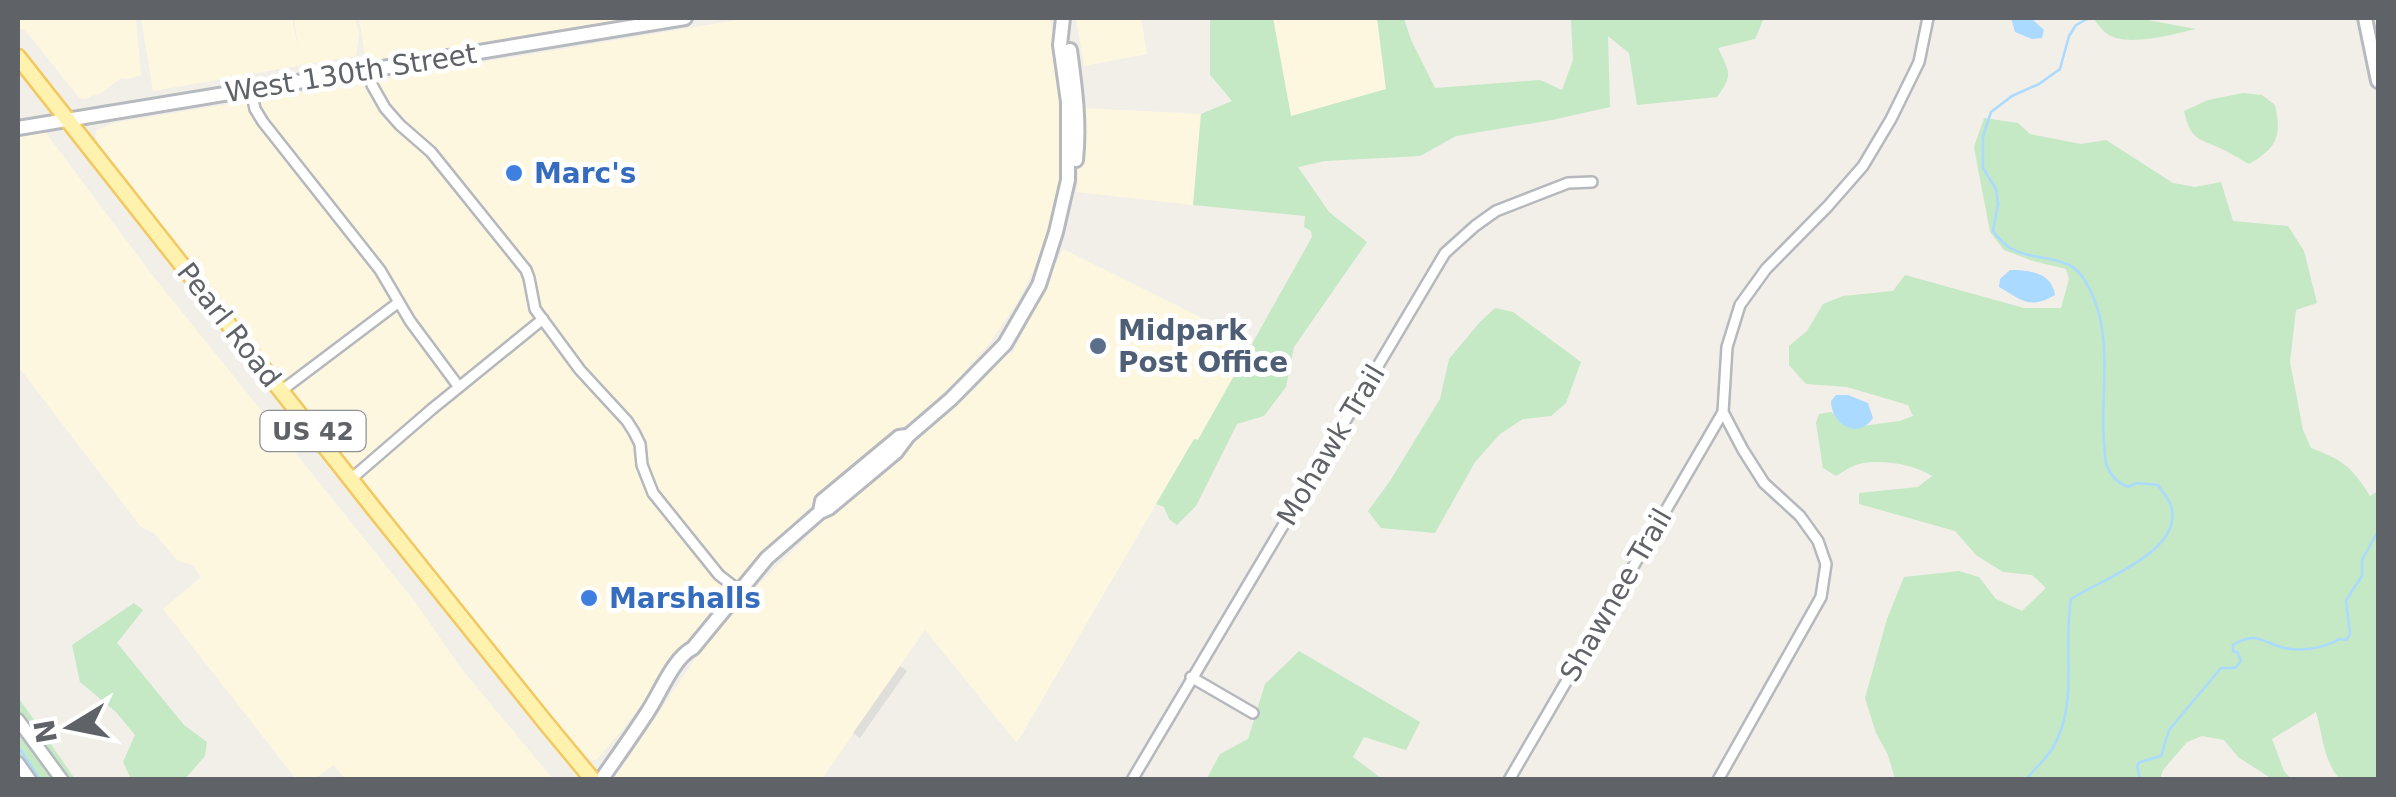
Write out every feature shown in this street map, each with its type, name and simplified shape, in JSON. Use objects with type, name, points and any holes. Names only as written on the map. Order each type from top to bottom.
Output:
[{"type":"main road","name":"West 130th Street","points":[[18,128],[685,18]]},
{"type":"main road","points":[[597,780],[664,686],[673,682],[693,648],[767,558],[896,452],[1005,344],[1038,285],[1068,180],[1068,102],[1060,45],[1063,18]]},
{"type":"main road","points":[[2365,18],[2378,81]]},
{"type":"main road","name":"Pearl Road","points":[[18,56],[547,725],[597,780]]},
{"type":"street","points":[[1718,780],[1821,598],[1826,564],[1818,541],[1800,516],[1764,483],[1723,412],[1726,347],[1740,305],[1766,269],[1862,166],[1892,120],[1919,62],[1928,18]]},
{"type":"street","points":[[371,70],[372,85],[385,108],[434,156],[526,270],[532,301],[542,319],[580,370],[627,421],[640,444],[642,464],[653,493],[719,574],[741,592]]},
{"type":"street","points":[[251,90],[263,122],[380,270],[410,320],[460,387]]},
{"type":"street","name":"Mohawk Trail","points":[[1132,780],[1445,254],[1496,211],[1568,184],[1592,182]]},
{"type":"street","points":[[281,391],[399,302]]},
{"type":"street","points":[[351,479],[542,319]]},
{"type":"street","name":"Shawnee Trail","points":[[1509,780],[1723,412]]},
{"type":"street","points":[[1192,677],[1253,713]]},
{"type":"street","points":[[18,720],[62,780]]},
{"type":"street","points":[[18,763],[30,780]]},
{"type":"shaded area","points":[[18,18],[136,18],[141,75],[121,78],[101,93],[79,98],[30,36],[18,29]]},
{"type":"shaded area","points":[[141,18],[292,18],[298,48],[294,18],[355,18],[359,33],[356,56],[153,91]]},
{"type":"shaded area","points":[[359,18],[632,18],[364,62]]},
{"type":"shaded area","points":[[750,18],[1050,18],[1062,103],[1059,184],[1049,228],[1033,271],[989,344],[956,381],[815,502],[726,591],[623,729],[593,760],[586,757],[528,687],[99,148],[95,135],[97,130],[114,123]]},
{"type":"shaded area","points":[[1076,18],[1141,18],[1147,54],[1084,66]]},
{"type":"shaded area","points":[[1273,18],[1377,18],[1386,89],[1291,117]]},
{"type":"shaded area","points":[[1083,108],[1201,114],[1193,205],[1077,192]]},
{"type":"shaded area","points":[[43,129],[153,276],[416,603],[460,667],[553,779],[345,779],[334,765],[314,779],[296,779],[163,609],[201,577],[193,565],[178,561],[154,533],[141,527],[18,366],[18,133]]},
{"type":"shaded area","points":[[1063,249],[1252,343],[1016,742],[925,630],[822,779],[613,780],[698,655],[758,585],[848,497],[946,416],[1005,355],[1013,352]]},
{"type":"shaded area","points":[[900,666],[907,671],[860,738],[853,733]]},
{"type":"green space","points":[[1210,18],[1273,18],[1291,116],[1386,89],[1377,18],[1404,18],[1435,88],[1540,80],[1562,90],[1573,60],[1571,20],[1543,18],[1764,18],[1755,39],[1718,48],[1728,73],[1717,97],[1637,105],[1629,53],[1608,36],[1610,107],[1456,136],[1420,156],[1325,161],[1298,167],[1329,212],[1367,242],[1294,347],[1286,387],[1264,416],[1237,424],[1196,506],[1177,525],[1164,507],[1156,504],[1194,439],[1198,440],[1312,237],[1304,227],[1305,216],[1193,205],[1201,114],[1232,101],[1210,75]]},
{"type":"green space","points":[[2093,18],[2147,18],[2196,29],[2128,40],[2109,35]]},
{"type":"green space","points":[[2243,93],[2262,95],[2275,105],[2278,125],[2271,146],[2249,164],[2198,138],[2184,111],[2208,100]]},
{"type":"green space","points":[[1984,118],[2018,123],[2030,134],[2081,144],[2106,140],[2173,183],[2195,187],[2221,182],[2233,221],[2288,226],[2304,251],[2317,303],[2296,310],[2290,362],[2303,430],[2311,448],[2346,466],[2370,496],[2378,491],[2378,779],[2340,779],[2327,756],[2316,712],[2272,739],[2291,779],[2272,779],[2238,757],[2224,740],[2202,736],[2187,742],[2160,779],[1895,779],[1865,698],[1887,619],[1904,577],[1959,571],[1979,577],[1996,599],[2022,611],[2046,588],[2032,575],[2003,572],[1976,555],[1955,531],[1859,504],[1859,493],[1918,487],[1932,476],[1906,466],[1877,462],[1856,465],[1836,476],[1823,468],[1816,423],[1819,414],[1831,412],[1854,427],[1913,416],[1908,405],[1847,387],[1806,384],[1789,365],[1789,346],[1807,331],[1823,304],[1843,296],[1893,291],[1905,275],[2024,308],[2061,308],[2069,279],[2066,269],[2004,250],[1990,232],[1974,147]]},
{"type":"green space","points":[[1495,308],[1513,312],[1581,362],[1566,403],[1551,416],[1523,419],[1500,434],[1475,462],[1435,533],[1381,528],[1368,511],[1440,399],[1449,359]]},
{"type":"green space","points":[[134,603],[143,610],[117,643],[184,725],[207,742],[205,756],[185,779],[131,779],[123,762],[135,735],[116,712],[80,682],[72,645]]},
{"type":"green space","points":[[1299,651],[1420,722],[1406,750],[1364,737],[1353,757],[1382,779],[1206,780],[1220,754],[1248,739],[1265,684]]},
{"type":"green space","points":[[18,697],[75,779],[18,779]]},
{"type":"water","points":[[2011,18],[2031,18],[2044,30],[2042,38],[2032,39],[2015,32]]},
{"type":"water","points":[[2010,270],[2045,277],[2055,295],[2039,302],[2026,302],[2014,296],[1999,287],[2000,279]]},
{"type":"water","points":[[1836,395],[1868,403],[1873,418],[1860,428],[1846,427],[1832,409],[1831,401]]},
{"type":"waterway","points":[[2026,780],[2052,749],[2066,713],[2071,599],[2153,550],[2172,522],[2170,503],[2158,485],[2137,483],[2128,487],[2115,479],[2107,466],[2103,333],[2085,280],[2069,265],[2019,253],[1993,231],[1998,204],[1996,189],[1983,168],[1983,136],[1991,112],[2060,69],[2069,36],[2076,25],[2089,18]]},
{"type":"waterway","points":[[2140,780],[2137,765],[2161,756],[2169,730],[2221,668],[2235,668],[2241,661],[2233,645],[2253,638],[2288,649],[2303,649],[2346,640],[2350,634],[2346,600],[2362,576],[2362,560],[2378,531]]},
{"type":"waterway","points":[[18,746],[40,780]]},
{"type":"place","name":"Marc's","points":[[514,173]]},
{"type":"place","name":"Midpark Post Office","points":[[1098,346]]},
{"type":"place","name":"Marshalls","points":[[589,598]]}]
